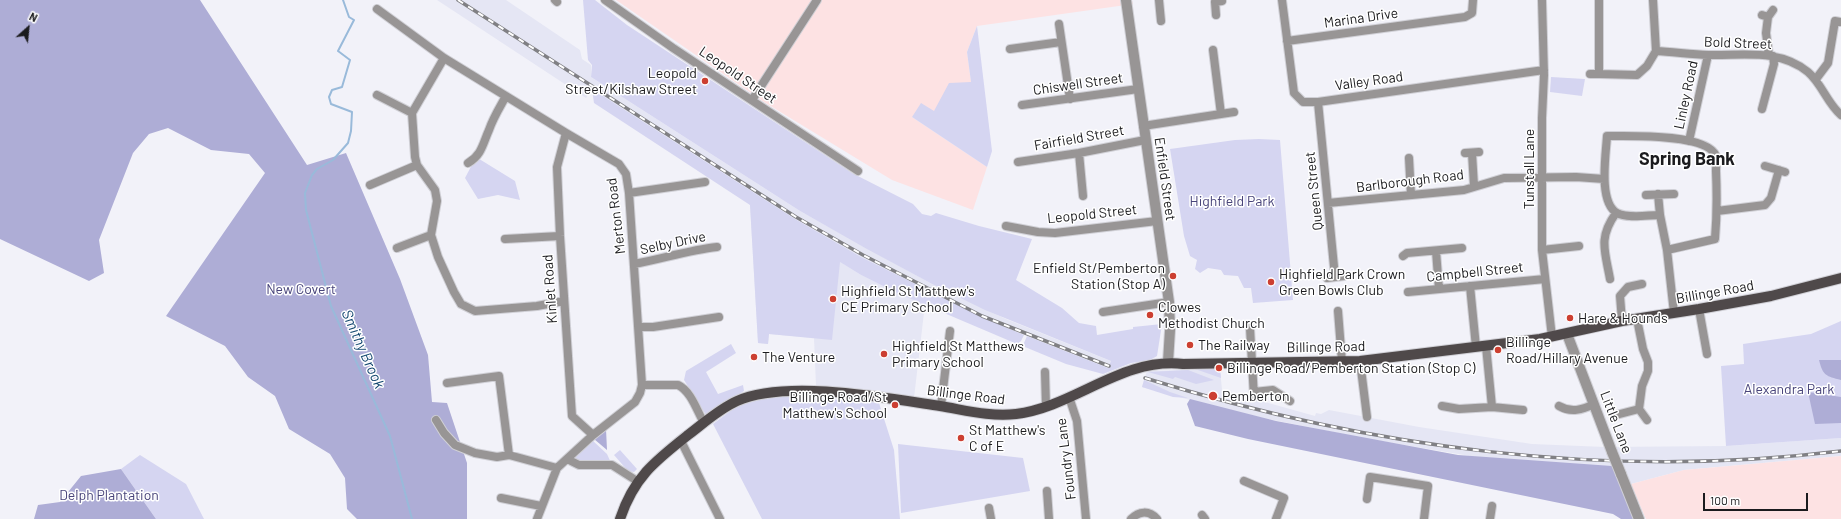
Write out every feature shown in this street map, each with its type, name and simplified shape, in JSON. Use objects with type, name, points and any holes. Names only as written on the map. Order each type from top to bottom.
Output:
[{"type":"main road","name":"Billinge Road","points":[[620,519],[627,498],[637,481],[653,463],[726,406],[738,400],[766,392],[781,390],[868,396],[993,415],[1004,415],[1033,411],[1046,407],[1112,376],[1168,362],[1183,364],[1342,362],[1481,346],[1552,337],[1622,321],[1771,296],[1841,278]]},
{"type":"street","name":"Leopold Street","points":[[605,0],[667,44],[858,171]]},
{"type":"street","points":[[752,100],[817,0]]},
{"type":"street","name":"Enfield Street","points":[[1126,0],[1169,302],[1170,330],[1168,362]]},
{"type":"street","points":[[1159,0],[1161,21]]},
{"type":"street","name":"Valley Road","points":[[1282,0],[1294,93],[1303,102],[1318,102],[1544,70]]},
{"type":"street","name":"Marina Drive","points":[[1287,41],[1466,17],[1472,13],[1473,0]]},
{"type":"street","name":"Tunstall Lane","points":[[1542,0],[1544,70],[1542,250],[1552,337]]},
{"type":"street","points":[[1598,0],[1599,74]]},
{"type":"street","points":[[1590,74],[1637,75],[1647,66],[1656,51],[1653,0]]},
{"type":"street","points":[[1216,16],[1217,1]]},
{"type":"street","name":"Merton Road","points":[[377,9],[444,58],[619,164],[626,174],[629,193],[639,326],[642,384],[640,394],[635,402],[593,435],[557,468]]},
{"type":"street","points":[[1762,109],[1774,64],[1766,33],[1765,16],[1773,10]]},
{"type":"street","points":[[1816,79],[1828,63],[1835,21],[1841,22]]},
{"type":"street","points":[[1059,24],[1070,99]]},
{"type":"street","points":[[1010,49],[1061,42]]},
{"type":"street","points":[[1213,50],[1221,114]]},
{"type":"street","name":"Bold Street","points":[[1656,51],[1708,55],[1771,55],[1794,63],[1816,79],[1834,109],[1841,115]]},
{"type":"street","name":"Linley Road","points":[[1689,141],[1708,55]]},
{"type":"street","points":[[444,58],[412,113],[415,157],[417,165],[436,190],[437,201],[431,235],[438,257],[461,304],[476,311],[488,311],[564,302]]},
{"type":"street","name":"Chiswell Street","points":[[1022,105],[1138,89]]},
{"type":"street","points":[[377,95],[412,113]]},
{"type":"street","points":[[468,163],[474,159],[483,147],[488,130],[506,96]]},
{"type":"street","name":"Queen Street","points":[[1318,102],[1335,277]]},
{"type":"street","points":[[1143,126],[1234,112]]},
{"type":"street","name":"Kinlet Road","points":[[566,133],[557,167],[572,416],[593,435]]},
{"type":"street","points":[[1660,215],[1624,215],[1616,213],[1607,199],[1604,179],[1607,136],[1654,135],[1689,141],[1710,148],[1716,156],[1717,211],[1715,239],[1667,250]]},
{"type":"street","name":"Fairfield Street","points":[[1018,162],[1145,140]]},
{"type":"street","points":[[1079,152],[1083,196]]},
{"type":"street","points":[[1472,152],[1474,186]]},
{"type":"street","points":[[1409,158],[1406,169],[1411,195]]},
{"type":"street","points":[[370,185],[417,165]]},
{"type":"street","points":[[1717,211],[1765,204],[1771,198],[1782,171],[1765,166]]},
{"type":"street","name":"Barlborough Road","points":[[1328,203],[1464,190],[1504,178],[1542,177],[1604,179]]},
{"type":"street","points":[[629,193],[705,182]]},
{"type":"street","points":[[1658,194],[1660,215],[1667,250],[1674,313]]},
{"type":"street","points":[[1646,195],[1674,194]]},
{"type":"street","points":[[1610,279],[1603,240],[1608,224],[1616,213]]},
{"type":"street","name":"Leopold Street","points":[[1006,226],[1038,232],[1055,233],[1157,221]]},
{"type":"street","points":[[397,248],[431,235]]},
{"type":"street","points":[[505,238],[560,236]]},
{"type":"street","points":[[1542,250],[1579,246]]},
{"type":"street","name":"Selby Drive","points":[[634,264],[659,260],[696,249],[717,247]]},
{"type":"street","points":[[1406,252],[1462,248]]},
{"type":"street","points":[[1436,251],[1439,289]]},
{"type":"street","name":"Campbell Street","points":[[1408,292],[1545,279]]},
{"type":"street","points":[[1622,321],[1620,296],[1628,287],[1642,284]]},
{"type":"street","points":[[1470,286],[1492,407]]},
{"type":"street","points":[[1103,312],[1169,302]]},
{"type":"street","points":[[1700,309],[1707,354]]},
{"type":"street","points":[[1338,311],[1342,362]]},
{"type":"street","points":[[639,326],[653,327],[719,317]]},
{"type":"street","points":[[1637,319],[1643,348],[1648,362],[1648,371],[1642,386],[1639,409],[1647,420]]},
{"type":"street","points":[[1250,328],[1254,394],[1273,390],[1290,401]]},
{"type":"street","points":[[941,406],[950,332]]},
{"type":"street","name":"Little Lane","points":[[1567,334],[1639,519]]},
{"type":"street","points":[[1360,361],[1367,417]]},
{"type":"street","points":[[1045,372],[1046,407]]},
{"type":"street","points":[[447,383],[499,376],[509,455]]},
{"type":"street","points":[[642,384],[678,385],[682,387],[687,392],[704,423]]},
{"type":"street","name":"Foundry Lane","points":[[1069,397],[1077,421],[1086,519]]},
{"type":"street","points":[[1559,406],[1566,414],[1594,404]]},
{"type":"street","points":[[1445,405],[1459,409],[1492,407],[1523,410]]},
{"type":"street","points":[[1616,415],[1639,409]]},
{"type":"street","points":[[436,420],[444,433],[455,445],[475,453],[497,457],[509,455],[557,468],[537,519]]},
{"type":"street","points":[[681,441],[720,519]]},
{"type":"street","points":[[571,461],[579,465],[612,465],[637,481]]},
{"type":"street","points":[[1367,499],[1370,477],[1428,486],[1424,519]]},
{"type":"street","points":[[1244,481],[1284,498],[1276,519]]},
{"type":"street","points":[[1047,491],[1049,519]]},
{"type":"street","points":[[501,498],[541,506]]},
{"type":"street","points":[[1490,519],[1492,506]]},
{"type":"street","points":[[989,508],[991,519]]},
{"type":"street","points":[[1131,519],[1134,515],[1142,512],[1149,513],[1157,519]]},
{"type":"shaded area","points":[[437,0],[506,0],[580,50],[582,59],[591,65],[591,77],[800,211],[934,285],[1006,319],[1111,361],[1108,368],[982,317],[861,257],[795,219],[592,89],[586,98]]},
{"type":"shaded area","points":[[616,0],[1132,0],[1133,4],[977,26],[967,52],[971,82],[934,111],[912,117],[987,167],[973,210],[892,180],[764,102]]},
{"type":"shaded area","name":"Highfield St Matthew's CE Primary School","points":[[750,205],[861,275],[897,293],[925,304],[914,398],[816,386],[814,338],[769,334],[768,344],[758,343]]},
{"type":"shaded area","points":[[1220,369],[1222,390],[1315,416],[1316,413],[1321,414],[1329,410],[1419,427],[1532,444],[1605,447],[1726,446],[1841,438],[1841,456],[1684,470],[1631,484],[1627,474],[1506,462],[1363,438],[1238,413],[1142,387],[1147,371]]},
{"type":"shaded area","points":[[1841,456],[1841,519],[1646,519],[1631,484],[1684,470]]},
{"type":"green space","name":"New Covert","points":[[0,0],[200,0],[307,165],[346,153],[400,279],[428,355],[432,402],[447,403],[467,463],[467,519],[357,519],[347,509],[345,478],[330,454],[289,429],[275,396],[248,377],[225,346],[166,316],[265,173],[249,154],[211,150],[168,128],[149,134],[133,153],[99,240],[104,273],[89,281],[0,239]]},
{"type":"green space","points":[[583,0],[595,0],[627,25],[852,173],[913,204],[922,214],[931,216],[936,213],[979,226],[1032,239],[1016,280],[1062,308],[1079,323],[1096,326],[1097,335],[1133,329],[1133,327],[1162,324],[1157,356],[1150,360],[1131,363],[1103,374],[1066,364],[1025,347],[1024,343],[1027,336],[1108,368],[1111,361],[985,310],[934,285],[800,211],[591,77],[592,65],[588,60]]},
{"type":"green space","points":[[977,26],[992,151],[987,167],[912,117],[921,103],[934,111],[949,83],[971,82],[967,52]]},
{"type":"green space","points":[[1551,77],[1585,79],[1582,96],[1550,92]]},
{"type":"green space","points":[[592,89],[795,219],[861,257],[982,317],[1024,335],[1021,341],[1017,344],[897,293],[861,275],[840,262],[832,340],[769,334],[768,344],[758,343],[750,205],[594,103]]},
{"type":"green space","name":"Highfield Park","points":[[1235,140],[1280,140],[1293,300],[1253,303],[1251,288],[1244,288],[1238,276],[1224,275],[1221,270],[1208,268],[1200,273],[1195,269],[1197,260],[1190,256],[1184,236],[1170,149]]},
{"type":"green space","points":[[476,157],[515,181],[520,200],[498,195],[478,199],[465,178]]},
{"type":"green space","name":"Alexandra Park","points":[[1841,321],[1841,438],[1726,446],[1721,366],[1744,364],[1743,344],[1811,334]]},
{"type":"green space","points":[[731,344],[736,353],[706,372],[718,394],[743,385],[744,391],[706,415],[684,380],[686,371]]},
{"type":"green space","points":[[1819,360],[1841,360],[1841,380],[1826,374],[1822,369]]},
{"type":"green space","points":[[1195,369],[1220,369],[1221,378]]},
{"type":"green space","points":[[1188,370],[1214,380],[1196,384],[1175,377],[1173,379],[1148,372]]},
{"type":"green space","points":[[1144,380],[1170,392],[1188,398],[1173,397],[1142,387]]},
{"type":"green space","points":[[1808,392],[1841,397],[1841,423],[1815,424]]},
{"type":"green space","points":[[777,395],[879,403],[894,450],[900,519],[762,519],[713,424],[737,406]]},
{"type":"green space","points":[[1190,399],[1276,421],[1458,455],[1612,466],[1623,489],[1634,519],[1621,519],[1613,514],[1248,439],[1195,426],[1187,404]]},
{"type":"green space","points":[[606,429],[607,450],[594,439]]},
{"type":"green space","points":[[592,440],[607,454],[612,465],[580,464],[570,456]]},
{"type":"green space","points":[[898,444],[1023,458],[1030,491],[901,513]]},
{"type":"green space","points":[[620,450],[637,469],[634,472],[628,471],[614,455]]},
{"type":"green space","points":[[140,455],[186,484],[204,519],[156,519],[121,469]]},
{"type":"green space","name":"Delph Plantation","points":[[121,469],[156,519],[34,519],[38,505],[60,502],[81,476]]},
{"type":"waterway","name":"Smithy Brook","points":[[343,0],[349,17],[354,20],[338,51],[350,60],[342,87],[332,90],[329,97],[331,104],[352,112],[351,131],[348,143],[333,160],[317,169],[312,175],[305,193],[306,210],[331,306],[390,436],[412,519]]},
{"type":"railway","points":[[458,0],[796,217],[863,255],[982,316],[1109,366]]},
{"type":"railway","points":[[1145,378],[1230,402],[1315,423],[1402,440],[1489,452],[1577,459],[1665,462],[1753,459],[1841,451]]},
{"type":"place","name":"Leopold Street/Kilshaw Street","points":[[705,81]]},
{"type":"place","name":"Enfield St/Pemberton Station (Stop A)","points":[[1173,276]]},
{"type":"place","name":"Highfield Park Crown Green Bowls Club","points":[[1271,282]]},
{"type":"place","name":"Highfield St Matthew's CE Primary School","points":[[833,299]]},
{"type":"place","name":"Clowes Methodist Church","points":[[1150,315]]},
{"type":"place","name":"Hare & Hounds","points":[[1570,318]]},
{"type":"place","name":"The Railway","points":[[1190,345]]},
{"type":"place","name":"Billinge Road/Hillary Avenue","points":[[1498,350]]},
{"type":"place","name":"Highfield St Matthews Primary School","points":[[884,354]]},
{"type":"place","name":"The Venture","points":[[754,357]]},
{"type":"place","name":"Billinge Road/Pemberton Station (Stop C)","points":[[1219,368]]},
{"type":"place","name":"Pemberton","points":[[1213,396]]},
{"type":"place","name":"Billinge Road/St Matthew's School","points":[[895,405]]},
{"type":"place","name":"St Matthew's C of E","points":[[961,438]]},
{"type":"district","name":"Spring Bank","points":[[1687,159]]}]
